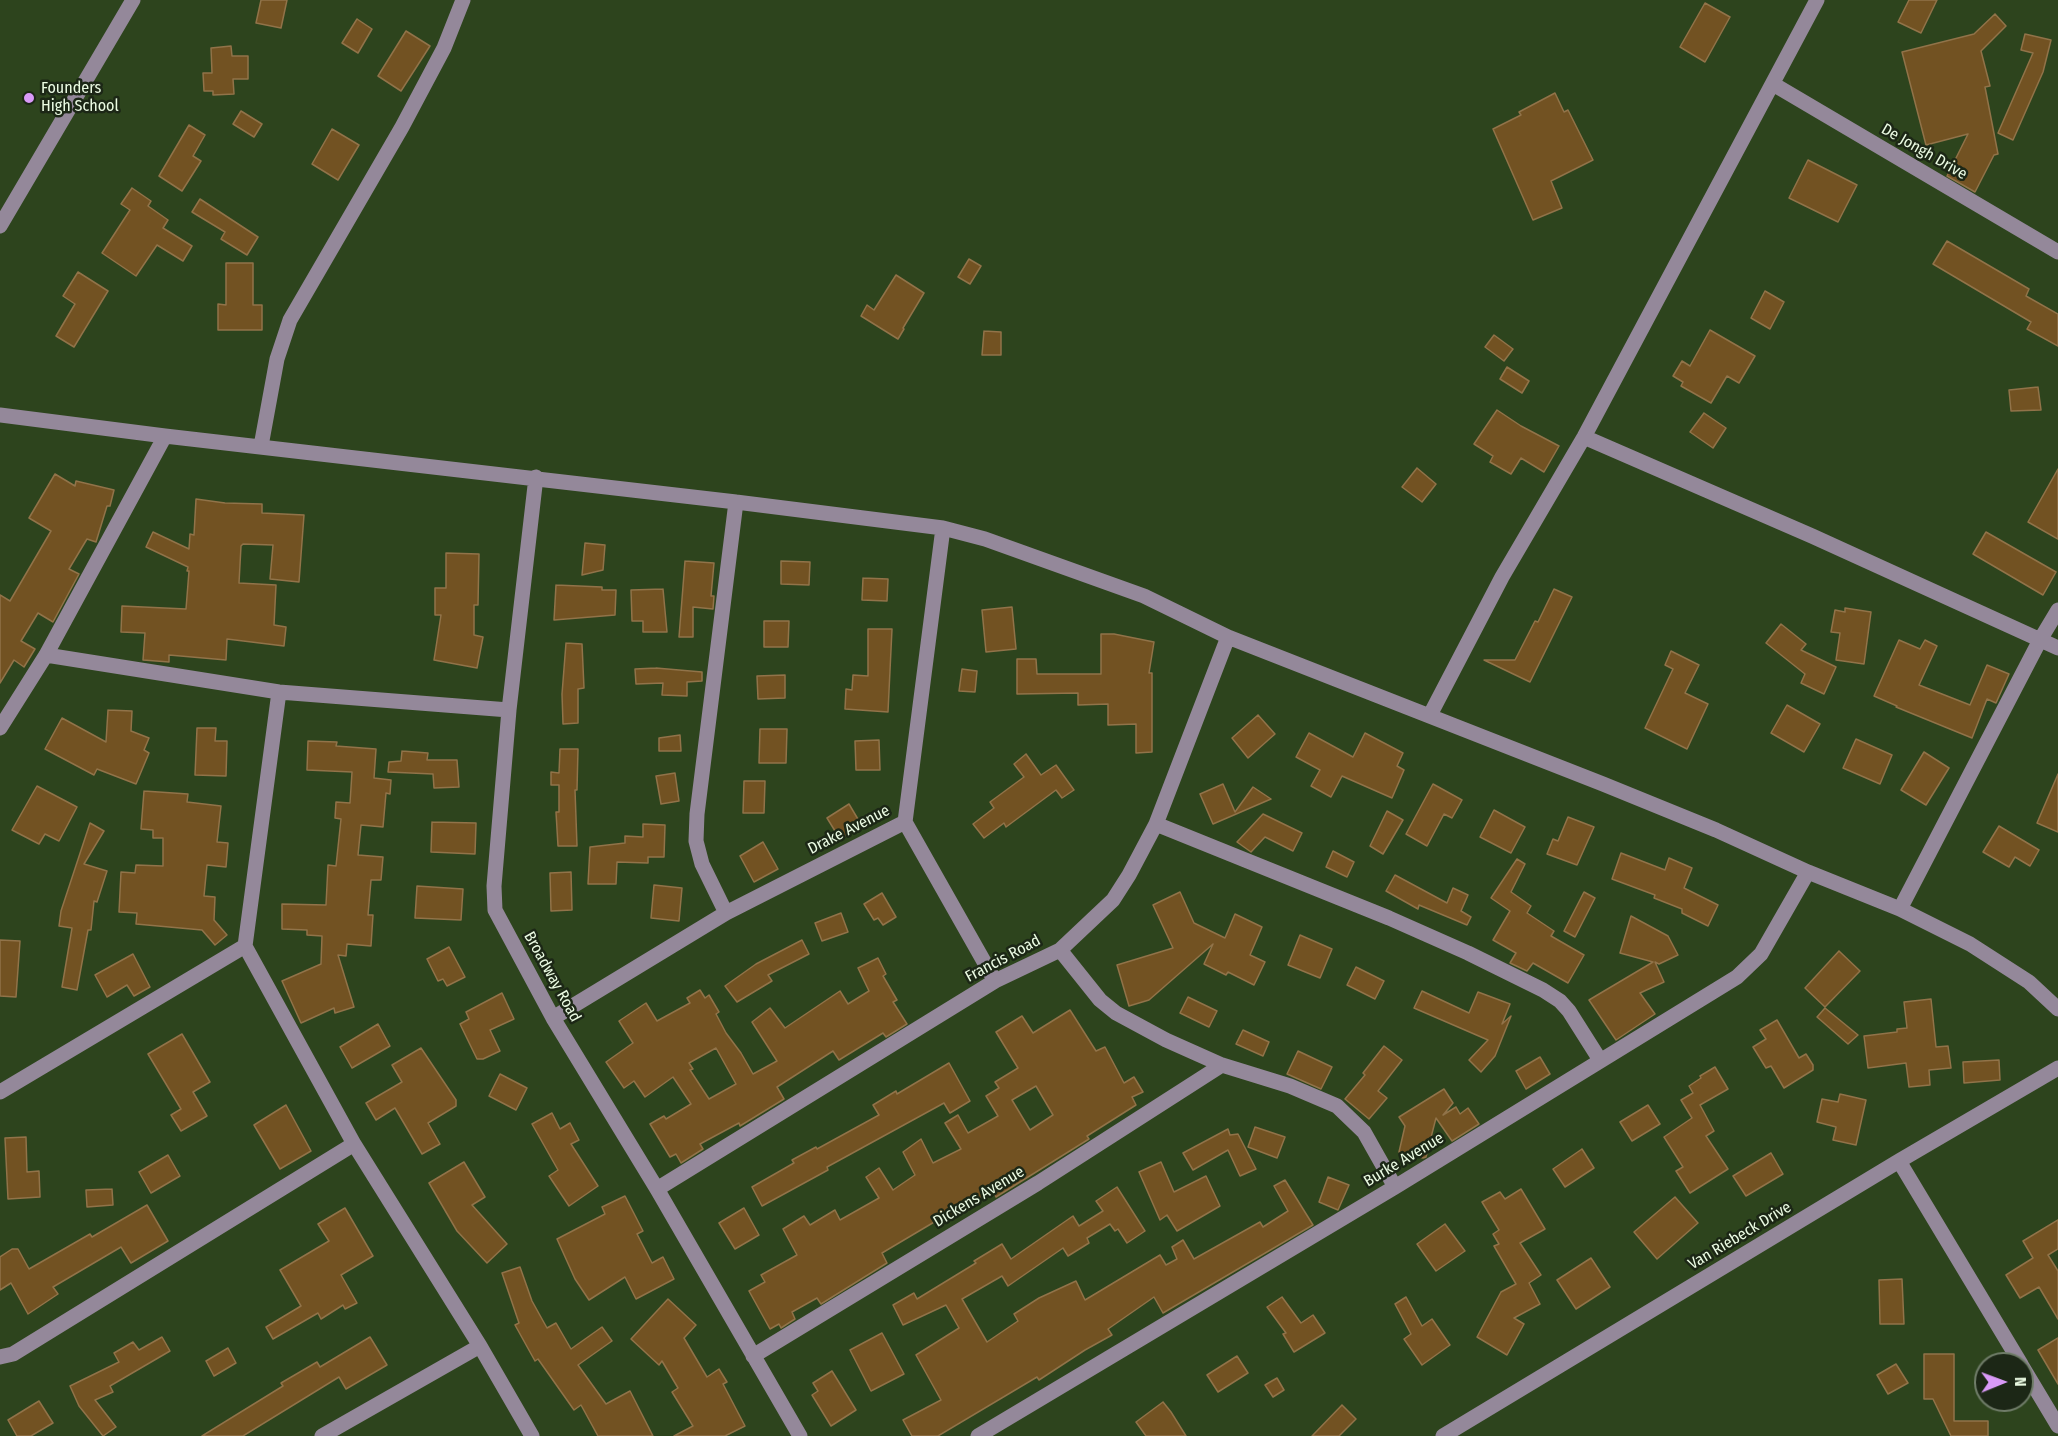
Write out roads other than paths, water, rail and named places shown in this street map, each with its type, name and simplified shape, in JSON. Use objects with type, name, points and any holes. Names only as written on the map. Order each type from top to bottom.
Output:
[{"type":"street","points":[[0,226],[133,0]]},
{"type":"street","points":[[261,446],[277,359],[290,320],[402,128],[444,48],[463,0]]},
{"type":"street","points":[[1430,715],[1502,577],[1584,437],[1818,0]]},
{"type":"street","name":"De Jongh Drive","points":[[1773,84],[2057,249]]},
{"type":"street","points":[[0,415],[165,436],[536,477],[942,528],[1004,545],[1144,596],[1228,638],[1430,715],[1716,830],[1808,872],[1900,909],[1978,949],[2029,982],[2058,1009]]},
{"type":"street","points":[[0,728],[46,655],[165,436]]},
{"type":"street","points":[[1584,437],[1812,536],[2058,648]]},
{"type":"street","name":"Broadway Road","points":[[536,477],[509,710],[494,898],[499,920],[553,1018],[657,1189],[753,1356],[793,1433]]},
{"type":"street","points":[[726,913],[702,864],[696,841],[697,814],[736,502]]},
{"type":"street","name":"Drake Avenue","points":[[553,1018],[726,913],[905,822],[942,528]]},
{"type":"street","points":[[1900,909],[2040,640],[2058,610]]},
{"type":"street","name":"Francis Road","points":[[657,1189],[996,981],[1060,950],[1113,900],[1130,875],[1156,824],[1228,638]]},
{"type":"street","points":[[46,655],[279,692],[509,710]]},
{"type":"street","points":[[279,692],[245,946],[354,1144],[480,1346],[532,1436]]},
{"type":"street","points":[[905,822],[996,981]]},
{"type":"street","points":[[1156,824],[1389,918],[1543,990],[1560,1001],[1569,1011],[1600,1060]]},
{"type":"street","name":"Burke Avenue","points":[[978,1436],[1395,1186],[1737,977],[1761,954],[1808,872]]},
{"type":"street","points":[[0,1092],[245,946]]},
{"type":"street","points":[[1060,950],[1100,1000],[1116,1013],[1166,1040],[1222,1065],[1290,1086],[1337,1106],[1364,1132],[1395,1186]]},
{"type":"street","name":"Dickens Avenue","points":[[753,1356],[1038,1183],[1222,1065]]},
{"type":"street","name":"Van Riebeck Drive","points":[[1443,1436],[1899,1161],[2058,1068]]},
{"type":"street","points":[[0,1357],[13,1354],[354,1144]]},
{"type":"street","points":[[1899,1161],[2013,1352]]},
{"type":"street","points":[[321,1436],[480,1346]]},
{"type":"street","points":[[2034,1386],[2058,1426]]},
{"type":"place","name":"Founders High School","points":[[29,98]]}]
